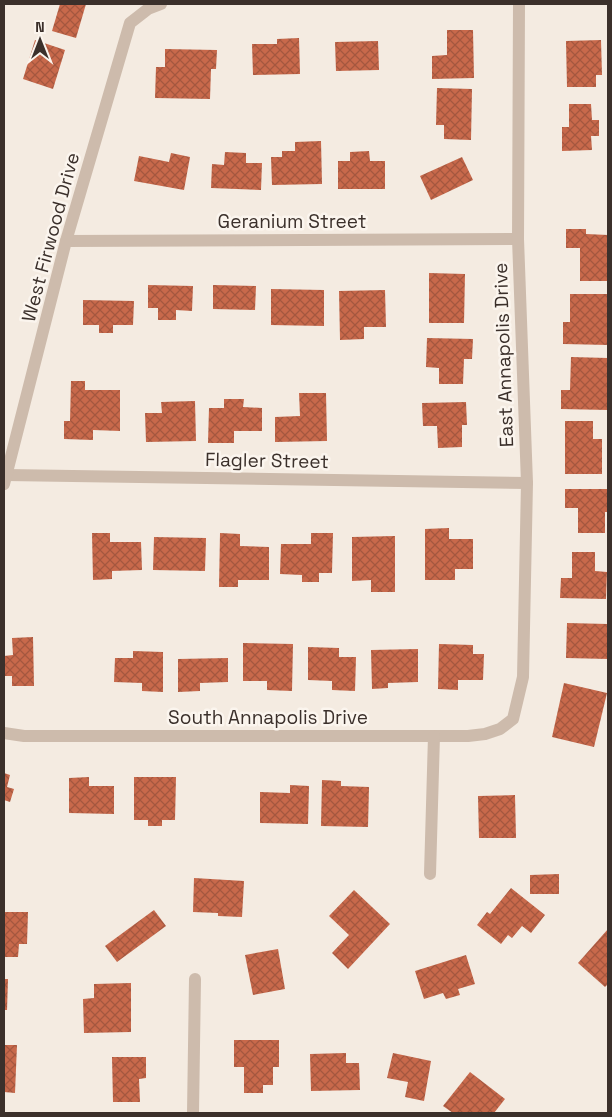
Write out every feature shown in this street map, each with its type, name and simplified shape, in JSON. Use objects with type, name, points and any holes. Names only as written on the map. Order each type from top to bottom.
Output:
[{"type":"street","name":"West Firwood Drive","points":[[5,480],[66,241],[130,23],[148,9],[161,4]]},
{"type":"street","name":"East Annapolis Drive","points":[[518,705],[523,677],[526,483],[518,239],[519,4]]},
{"type":"street","name":"Geranium Street","points":[[66,241],[518,239]]},
{"type":"street","name":"Flagler Street","points":[[5,480],[526,483]]},
{"type":"street","name":"South Annapolis Drive","points":[[4,733],[24,736],[468,736],[485,734],[500,729],[513,719],[518,705]]},
{"type":"street","points":[[430,874],[434,736]]},
{"type":"street","points":[[193,1113],[195,979]]},
{"type":"building","points":[[60,4],[86,4],[76,38],[52,31]]},
{"type":"building","points":[[447,30],[473,30],[474,78],[432,79],[432,56],[447,55]]},
{"type":"building","points":[[299,38],[300,74],[253,75],[252,44],[277,44],[277,39]]},
{"type":"building","points":[[35,40],[65,50],[53,89],[23,79]]},
{"type":"building","points":[[601,40],[602,75],[596,75],[596,87],[567,87],[566,41]]},
{"type":"building","points":[[378,41],[379,70],[336,71],[335,42]]},
{"type":"building","points":[[165,49],[217,50],[216,69],[211,69],[210,99],[155,98],[156,67],[165,67]]},
{"type":"building","points":[[437,88],[472,89],[471,140],[444,139],[444,125],[436,125]]},
{"type":"building","points":[[569,104],[591,104],[592,120],[599,120],[599,136],[591,136],[592,150],[562,151],[562,127],[569,127]]},
{"type":"building","points":[[321,141],[322,184],[272,185],[271,157],[282,157],[282,151],[295,151],[295,142]]},
{"type":"building","points":[[369,151],[370,161],[385,161],[385,189],[338,189],[338,161],[350,161],[350,152]]},
{"type":"building","points":[[225,152],[246,153],[246,163],[262,163],[261,190],[211,188],[212,164],[224,165]]},
{"type":"building","points":[[171,153],[190,157],[184,190],[134,181],[139,156],[169,162]]},
{"type":"building","points":[[462,157],[473,180],[431,200],[420,176]]},
{"type":"building","points":[[566,229],[586,229],[586,234],[608,235],[608,281],[580,281],[580,248],[566,248]]},
{"type":"building","points":[[429,273],[465,274],[464,323],[429,323]]},
{"type":"building","points":[[148,285],[193,286],[192,311],[176,310],[176,320],[158,320],[158,308],[148,308]]},
{"type":"building","points":[[213,285],[256,286],[255,310],[213,309]]},
{"type":"building","points":[[271,289],[324,290],[324,326],[271,325]]},
{"type":"building","points":[[385,290],[386,327],[364,327],[364,339],[340,340],[339,291]]},
{"type":"building","points":[[570,294],[608,294],[608,345],[563,344],[563,322],[570,322]]},
{"type":"building","points":[[83,300],[134,301],[133,325],[113,325],[113,333],[99,333],[99,325],[83,325]]},
{"type":"building","points":[[427,338],[473,339],[472,359],[464,359],[463,384],[439,384],[439,368],[426,367]]},
{"type":"building","points":[[571,357],[608,358],[608,410],[561,409],[561,390],[570,390]]},
{"type":"building","points":[[71,381],[85,381],[85,390],[120,390],[120,431],[93,430],[93,440],[64,439],[64,421],[70,421]]},
{"type":"building","points":[[299,393],[326,393],[327,441],[275,442],[275,417],[300,416]]},
{"type":"building","points":[[224,399],[244,399],[243,407],[262,408],[262,431],[234,431],[234,443],[208,443],[209,408],[224,408]]},
{"type":"building","points":[[195,401],[196,441],[146,442],[145,413],[162,413],[161,402]]},
{"type":"building","points":[[466,402],[467,425],[462,425],[462,447],[438,448],[437,426],[423,426],[422,403]]},
{"type":"building","points":[[565,421],[593,421],[593,439],[602,439],[602,474],[565,474]]},
{"type":"building","points":[[565,489],[608,489],[608,512],[605,512],[605,533],[578,533],[578,508],[565,508]]},
{"type":"building","points":[[449,528],[449,539],[473,539],[473,569],[455,569],[455,580],[425,580],[425,529]]},
{"type":"building","points":[[92,533],[110,533],[110,542],[141,542],[142,570],[112,571],[112,579],[93,580]]},
{"type":"building","points":[[220,533],[240,534],[240,546],[269,547],[269,580],[238,580],[238,587],[219,587]]},
{"type":"building","points":[[311,533],[333,533],[332,573],[319,573],[319,582],[302,582],[302,575],[280,574],[281,544],[311,544]]},
{"type":"building","points":[[395,536],[395,592],[371,592],[371,580],[352,581],[352,537]]},
{"type":"building","points":[[154,537],[206,538],[205,571],[153,570]]},
{"type":"building","points":[[572,552],[595,552],[595,571],[607,572],[606,599],[560,598],[561,578],[572,578]]},
{"type":"building","points":[[567,623],[608,624],[608,659],[566,658]]},
{"type":"building","points":[[33,637],[34,686],[12,686],[12,676],[4,676],[4,656],[13,655],[12,638]]},
{"type":"building","points":[[243,643],[293,644],[292,691],[267,690],[267,681],[243,681]]},
{"type":"building","points":[[439,644],[473,645],[473,654],[484,654],[483,680],[458,680],[458,690],[438,689]]},
{"type":"building","points":[[308,647],[339,648],[339,657],[356,657],[355,691],[332,690],[332,681],[308,680]]},
{"type":"building","points":[[418,649],[418,682],[388,683],[388,688],[372,689],[371,650]]},
{"type":"building","points":[[133,651],[163,652],[163,692],[142,691],[142,683],[114,682],[115,658],[133,658]]},
{"type":"building","points":[[228,658],[228,682],[200,683],[200,691],[178,692],[178,659]]},
{"type":"building","points":[[564,683],[607,693],[594,747],[552,737]]},
{"type":"building","points":[[4,773],[10,775],[7,787],[14,789],[10,802],[4,800]]},
{"type":"building","points":[[89,777],[89,786],[114,786],[114,814],[69,813],[69,778]]},
{"type":"building","points":[[134,777],[176,777],[175,820],[162,820],[162,826],[148,826],[148,820],[134,820]]},
{"type":"building","points":[[322,780],[341,781],[341,786],[369,787],[368,827],[321,826]]},
{"type":"building","points":[[290,785],[309,786],[308,824],[260,823],[260,792],[290,793]]},
{"type":"building","points":[[515,795],[516,838],[479,838],[478,796]]},
{"type":"building","points":[[559,874],[559,894],[530,894],[530,875]]},
{"type":"building","points":[[194,878],[244,881],[242,917],[218,916],[218,913],[193,912]]},
{"type":"building","points":[[511,888],[545,915],[531,933],[522,926],[512,938],[508,935],[501,944],[477,925],[487,912],[490,914]]},
{"type":"building","points":[[354,890],[390,924],[348,969],[332,953],[349,935],[329,916]]},
{"type":"building","points":[[154,910],[166,926],[117,962],[105,946]]},
{"type":"building","points":[[4,912],[28,912],[27,944],[19,944],[18,957],[4,957]]},
{"type":"building","points":[[608,929],[608,984],[605,987],[578,963]]},
{"type":"building","points":[[278,949],[285,989],[253,995],[245,955]]},
{"type":"building","points":[[466,955],[475,984],[458,989],[460,995],[446,999],[443,993],[424,999],[415,971]]},
{"type":"building","points":[[4,979],[8,979],[7,1010],[4,1010]]},
{"type":"building","points":[[131,983],[131,1032],[84,1033],[83,999],[94,998],[94,984]]},
{"type":"building","points":[[234,1040],[279,1040],[279,1067],[273,1067],[273,1085],[263,1085],[263,1093],[244,1093],[244,1067],[234,1067]]},
{"type":"building","points":[[4,1045],[17,1045],[15,1093],[4,1092]]},
{"type":"building","points":[[346,1053],[346,1063],[359,1063],[360,1090],[311,1091],[310,1054]]},
{"type":"building","points":[[393,1053],[431,1061],[424,1101],[405,1097],[408,1082],[387,1078]]},
{"type":"building","points":[[112,1057],[146,1057],[146,1078],[139,1079],[140,1102],[113,1102]]},
{"type":"building","points":[[470,1072],[505,1099],[494,1113],[453,1113],[443,1106]]}]
